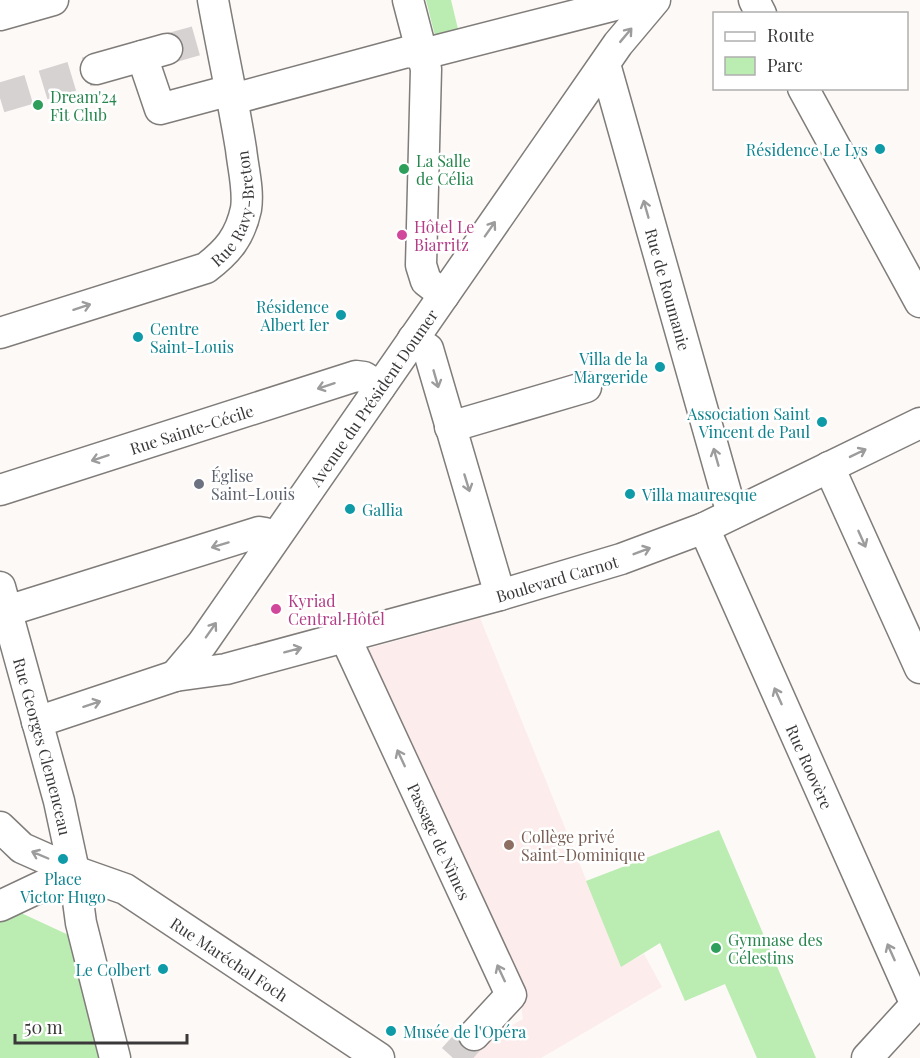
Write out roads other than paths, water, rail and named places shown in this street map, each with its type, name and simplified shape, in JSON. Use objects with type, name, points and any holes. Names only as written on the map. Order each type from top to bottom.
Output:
[{"type":"street","points":[[0,15],[53,0]]},
{"type":"street","name":"Rue Ravy-Breton","points":[[0,333],[206,267],[226,252],[237,235],[246,208],[245,180],[232,94],[213,35],[213,0]]},
{"type":"street","points":[[408,0],[426,69],[421,265],[426,281],[444,295]]},
{"type":"street","points":[[96,69],[155,52],[160,109],[407,52],[423,54],[634,0]]},
{"type":"street","name":"Avenue du Président Doumer","points":[[175,676],[202,644],[618,44],[655,0]]},
{"type":"street","name":"Rue de Roumanie","points":[[605,64],[732,514]]},
{"type":"street","points":[[804,90],[920,303]]},
{"type":"street","points":[[413,339],[428,349],[500,595]]},
{"type":"street","name":"Rue Sainte-Cécile","points":[[0,490],[356,376],[364,377],[380,387]]},
{"type":"street","points":[[450,426],[586,387]]},
{"type":"street","name":"Boulevard Carnot","points":[[175,676],[226,669],[500,595],[621,559],[704,528],[920,423]]},
{"type":"street","points":[[829,467],[920,668]]},
{"type":"street","name":"Rue Roovère","points":[[704,528],[918,1002]]},
{"type":"street","points":[[2,594],[260,532],[274,539]]},
{"type":"street","name":"Rue Georges Clemenceau","points":[[2,594],[58,801],[74,870],[81,923],[115,1058]]},
{"type":"street","name":"Passage de Nîmes","points":[[345,636],[511,995],[474,1035]]},
{"type":"street","points":[[36,722],[175,676]]},
{"type":"street","name":"Rue Maréchal Foch","points":[[0,827],[22,848],[125,889],[379,1058]]},
{"type":"street","points":[[0,906],[74,870]]},
{"type":"street","points":[[867,1058],[918,1002]]},
{"type":"tunnel","points":[[167,49],[206,38]]},
{"type":"tunnel","points":[[0,98],[96,69]]},
{"type":"tunnel","points":[[453,1058],[474,1035]]},
{"type":"place","name":"Dream'24 Fit Club","points":[[38,105]]},
{"type":"place","name":"Résidence Le Lys","points":[[880,149]]},
{"type":"place","name":"La Salle de Célia","points":[[404,169]]},
{"type":"place","name":"Hôtel Le Biarritz","points":[[402,235]]},
{"type":"place","name":"Résidence Albert Ier","points":[[341,315]]},
{"type":"place","name":"Centre Saint-Louis","points":[[138,337]]},
{"type":"place","name":"Villa de la Margeride","points":[[660,367]]},
{"type":"place","name":"Association Saint Vincent de Paul","points":[[822,422]]},
{"type":"place","name":"Église Saint-Louis","points":[[199,484]]},
{"type":"place","name":"Villa mauresque","points":[[630,494]]},
{"type":"place","name":"Gallia","points":[[350,509]]},
{"type":"place","name":"Kyriad Central Hôtel","points":[[276,609]]},
{"type":"place","name":"Collège privé Saint-Dominique","points":[[509,845]]},
{"type":"place","name":"Place Victor Hugo","points":[[63,859]]},
{"type":"place","name":"Gymnase des Célestins","points":[[716,948]]},
{"type":"place","name":"Le Colbert","points":[[163,969]]},
{"type":"place","name":"Musée de l'Opéra","points":[[391,1031]]}]
